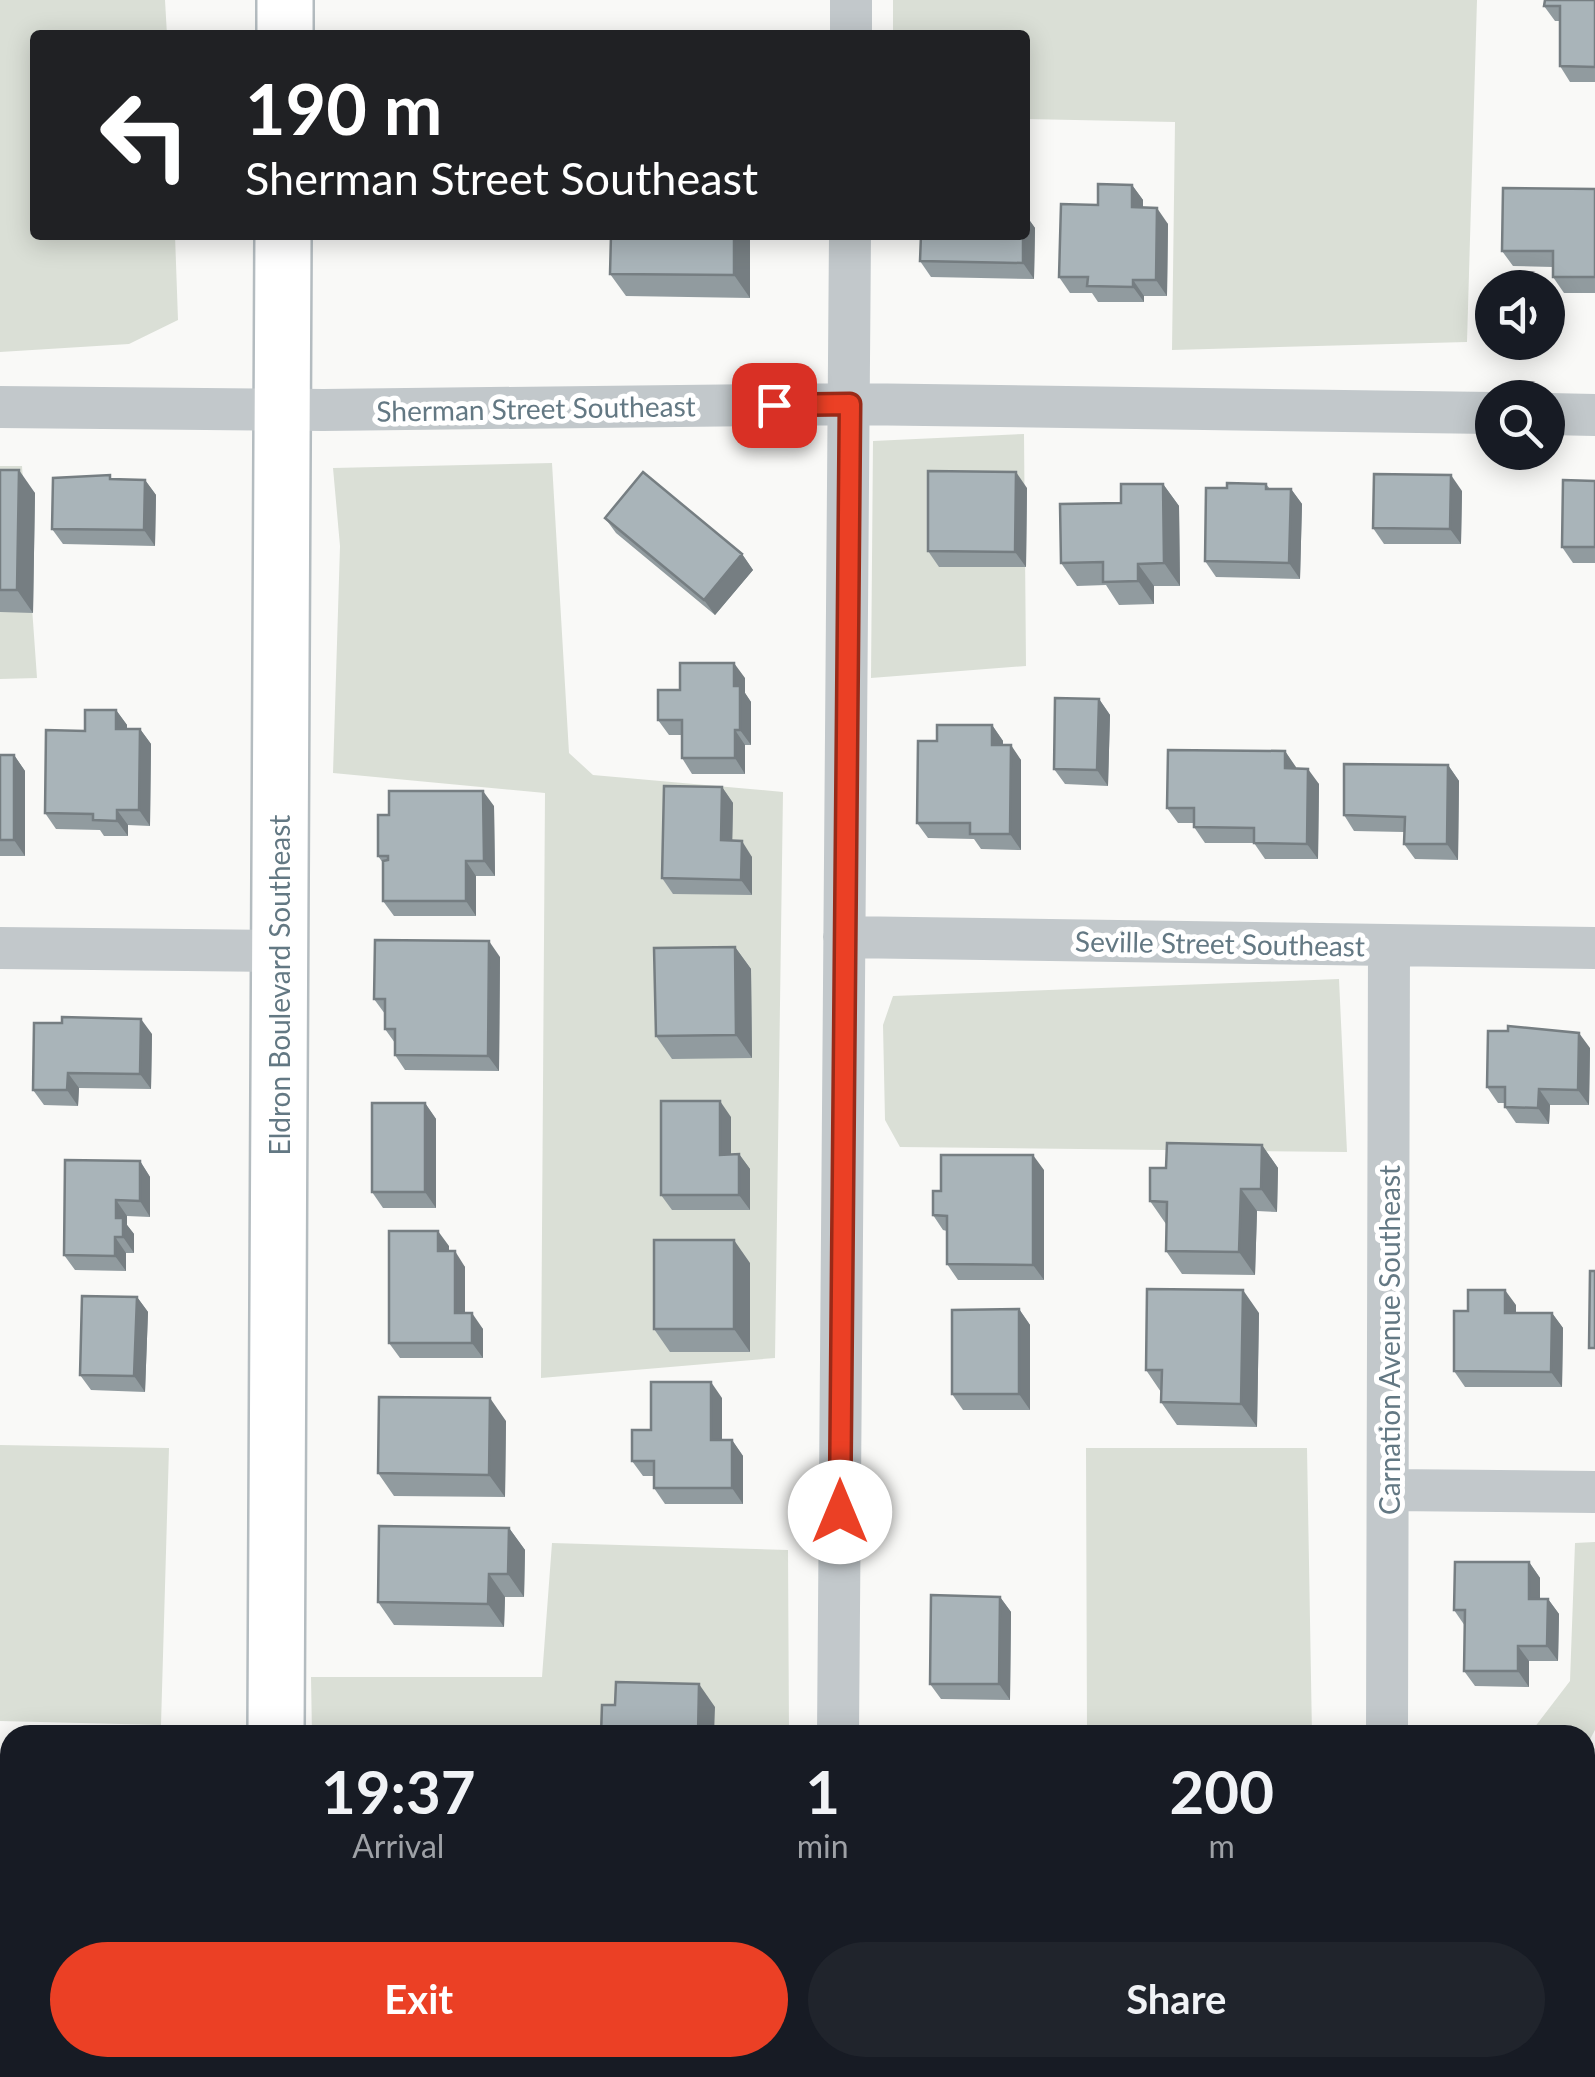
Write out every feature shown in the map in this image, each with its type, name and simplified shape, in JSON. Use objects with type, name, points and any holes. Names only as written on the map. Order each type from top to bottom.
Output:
[{"type":"street","points":[[285,0],[285,30]]},
{"type":"street","points":[[851,0],[851,30]]},
{"type":"street","name":"Eldron Boulevard Southeast","points":[[276,1725],[283,240]]},
{"type":"street","points":[[838,1725],[850,240]]},
{"type":"street","name":"Sherman Street Southeast","points":[[0,407],[282,410],[850,404],[1475,413]]},
{"type":"street","points":[[1565,414],[1595,414]]},
{"type":"street","name":"Seville Street Southeast","points":[[844,937],[1595,948]]},
{"type":"street","name":"Carnation Avenue Southeast","points":[[1387,1725],[1389,946]]},
{"type":"street","points":[[0,948],[279,951]]},
{"type":"street","points":[[1390,1490],[1595,1492]]},
{"type":"shaded area","points":[[0,0],[165,0],[167,30],[30,30],[30,240],[175,240],[178,320],[129,344],[0,352]]},
{"type":"shaded area","points":[[893,0],[1477,0],[1467,342],[1172,350],[1175,122],[1030,119],[1030,30],[893,30]]},
{"type":"shaded area","points":[[1024,434],[1026,666],[871,678],[873,441]]},
{"type":"shaded area","points":[[552,463],[569,753],[593,775],[783,792],[775,1358],[541,1378],[545,793],[333,773],[340,546],[333,468]]},
{"type":"shaded area","points":[[0,466],[22,466],[37,678],[0,679]]},
{"type":"shaded area","points":[[1339,979],[1347,1152],[900,1147],[885,1120],[883,1025],[893,996]]},
{"type":"shaded area","points":[[0,1445],[169,1448],[161,1725],[0,1721]]},
{"type":"shaded area","points":[[1086,1448],[1307,1448],[1312,1725],[1087,1725]]},
{"type":"shaded area","points":[[1595,1542],[1595,1725],[1536,1725],[1570,1681],[1575,1543]]},
{"type":"shaded area","points":[[552,1543],[788,1550],[789,1725],[312,1725],[311,1677],[542,1677]]},
{"type":"building","points":[[1545,0],[1595,0],[1595,67],[1560,66],[1560,6],[1544,6]]},
{"type":"building","points":[[1098,184],[1132,185],[1132,207],[1157,208],[1156,280],[1133,280],[1133,287],[1087,286],[1088,277],[1059,277],[1061,204],[1098,205]]},
{"type":"building","points":[[1503,188],[1595,189],[1595,277],[1565,277],[1565,270],[1553,270],[1553,251],[1502,251]]},
{"type":"building","points":[[611,240],[734,240],[734,275],[610,274]]},
{"type":"building","points":[[921,240],[1023,240],[1023,263],[920,261]]},
{"type":"building","points":[[0,470],[19,470],[17,590],[0,590]]},
{"type":"building","points":[[928,471],[1016,472],[1015,552],[928,551]]},
{"type":"building","points":[[643,472],[742,554],[704,600],[605,518]]},
{"type":"building","points":[[1374,474],[1451,475],[1450,529],[1373,528]]},
{"type":"building","points":[[110,475],[110,479],[145,480],[144,530],[52,529],[53,478]]},
{"type":"building","points":[[1563,480],[1595,481],[1595,547],[1562,547]]},
{"type":"building","points":[[1227,483],[1291,489],[1289,563],[1205,561],[1206,488],[1227,488]]},
{"type":"building","points":[[1121,484],[1163,484],[1164,563],[1138,564],[1138,581],[1103,582],[1103,562],[1061,563],[1060,504],[1121,503]]},
{"type":"building","points":[[680,663],[734,663],[734,686],[740,686],[740,730],[735,730],[735,758],[682,758],[682,720],[658,720],[658,690],[680,690]]},
{"type":"building","points":[[1055,698],[1099,699],[1097,770],[1054,769]]},
{"type":"building","points":[[85,710],[116,710],[116,729],[140,729],[139,810],[117,810],[117,821],[93,820],[93,814],[45,813],[46,730],[85,731]]},
{"type":"building","points":[[937,725],[992,725],[992,745],[1011,745],[1010,834],[970,834],[970,823],[917,823],[918,741],[937,741]]},
{"type":"building","points":[[1168,750],[1285,751],[1285,768],[1308,769],[1307,844],[1254,843],[1254,828],[1194,827],[1194,808],[1167,808]]},
{"type":"building","points":[[0,755],[14,755],[14,840],[0,840]]},
{"type":"building","points":[[1344,764],[1448,765],[1447,844],[1404,844],[1405,817],[1344,815]]},
{"type":"building","points":[[664,786],[722,787],[721,840],[742,841],[741,880],[662,878]]},
{"type":"building","points":[[389,791],[483,791],[484,861],[466,861],[466,901],[383,901],[383,861],[388,856],[378,856],[378,815],[389,815]]},
{"type":"building","points":[[375,940],[489,941],[488,1056],[395,1055],[395,1029],[385,1029],[385,999],[374,999]]},
{"type":"building","points":[[735,947],[736,1035],[656,1036],[654,948]]},
{"type":"building","points":[[62,1017],[141,1019],[140,1074],[68,1073],[67,1090],[33,1090],[34,1023],[62,1023]]},
{"type":"building","points":[[1508,1026],[1579,1033],[1578,1090],[1539,1089],[1538,1108],[1505,1107],[1505,1087],[1487,1087],[1488,1031],[1508,1031]]},
{"type":"building","points":[[661,1101],[720,1101],[720,1155],[739,1154],[739,1195],[661,1195]]},
{"type":"building","points":[[372,1103],[425,1103],[425,1192],[372,1192]]},
{"type":"building","points":[[1167,1143],[1262,1145],[1261,1189],[1241,1189],[1239,1252],[1166,1251],[1167,1202],[1150,1201],[1150,1168],[1166,1168]]},
{"type":"building","points":[[941,1155],[1033,1155],[1033,1265],[947,1264],[947,1216],[933,1215],[933,1191],[941,1191]]},
{"type":"building","points":[[65,1160],[140,1161],[140,1201],[116,1200],[116,1218],[123,1218],[123,1237],[115,1237],[115,1256],[64,1255]]},
{"type":"building","points":[[389,1231],[438,1231],[438,1251],[455,1251],[455,1313],[472,1313],[472,1343],[389,1343]]},
{"type":"building","points":[[654,1240],[734,1240],[734,1329],[654,1329]]},
{"type":"building","points":[[1590,1271],[1595,1271],[1595,1348],[1589,1348]]},
{"type":"building","points":[[1147,1289],[1243,1290],[1241,1404],[1161,1402],[1162,1370],[1146,1370]]},
{"type":"building","points":[[1468,1290],[1505,1290],[1505,1313],[1552,1313],[1551,1372],[1454,1371],[1454,1311],[1468,1311]]},
{"type":"building","points":[[82,1296],[137,1297],[134,1376],[80,1375]]},
{"type":"building","points":[[1019,1309],[1019,1394],[952,1394],[952,1310]]},
{"type":"building","points":[[651,1382],[711,1382],[711,1440],[732,1440],[732,1488],[654,1488],[654,1461],[632,1461],[632,1430],[651,1430]]},
{"type":"building","points":[[379,1397],[490,1398],[489,1475],[378,1473]]},
{"type":"building","points":[[379,1526],[509,1528],[508,1574],[489,1574],[488,1604],[378,1602]]},
{"type":"building","points":[[1455,1562],[1529,1562],[1529,1599],[1548,1599],[1547,1646],[1518,1646],[1518,1671],[1464,1671],[1465,1610],[1454,1610]]},
{"type":"building","points":[[931,1595],[1000,1597],[999,1684],[930,1684]]},
{"type":"building","points":[[616,1682],[699,1684],[698,1725],[601,1725],[602,1705],[615,1705]]},
{"type":"route","points":[[774,405],[850,404],[840,1512]]}]
